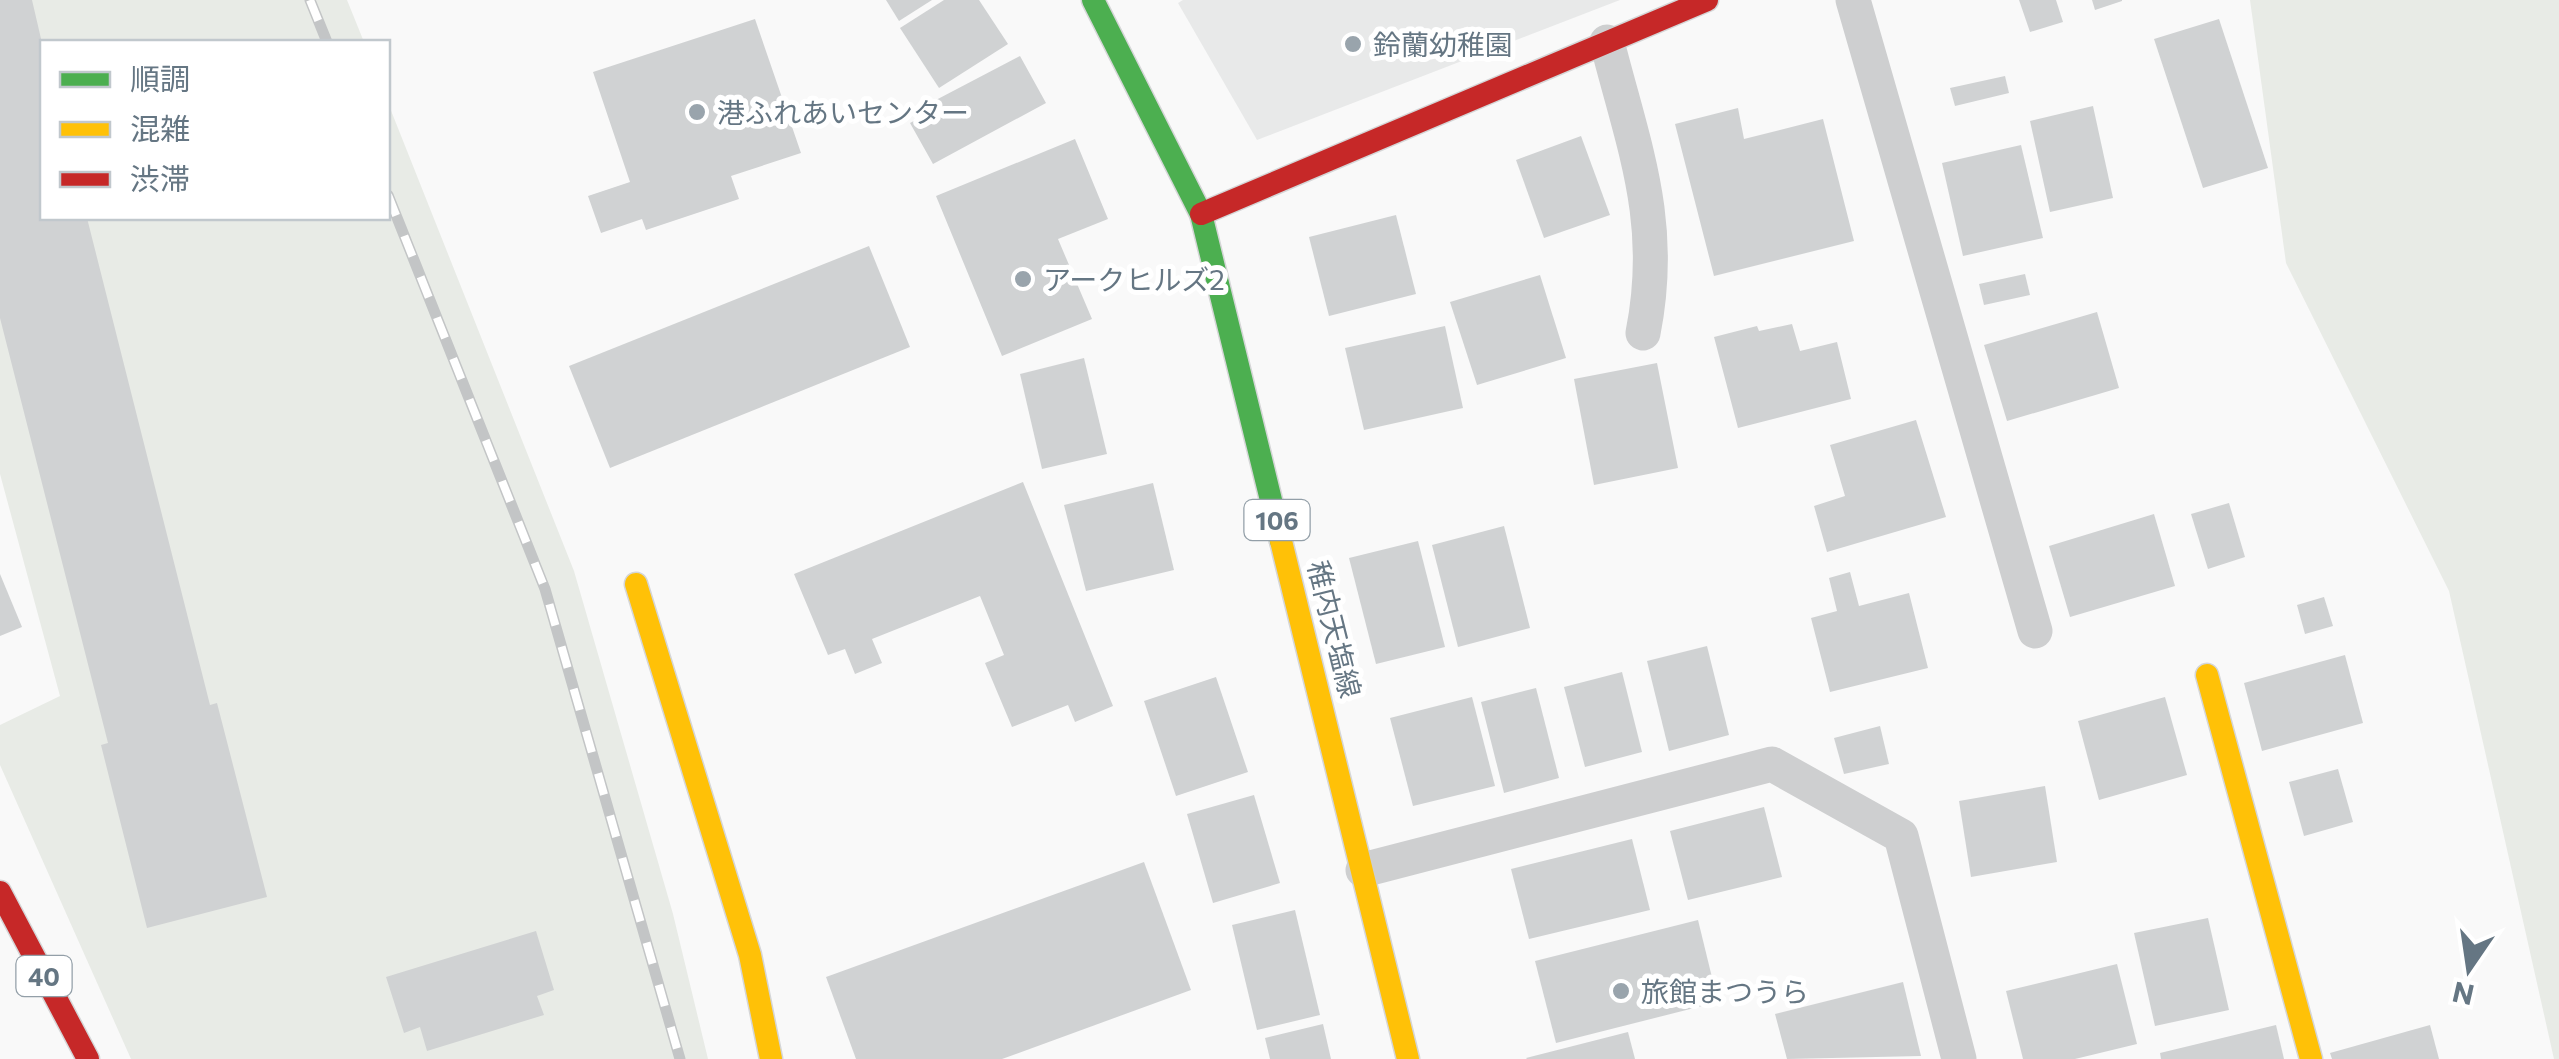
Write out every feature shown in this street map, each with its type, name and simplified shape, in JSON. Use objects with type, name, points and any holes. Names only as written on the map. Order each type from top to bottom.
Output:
[{"type":"main road","name":"稚内天塩線","points":[[1093,0],[1201,214],[1408,1059]]},
{"type":"main road","points":[[1201,214],[1707,0]]},
{"type":"main road","points":[[636,584],[750,956],[771,1059]]},
{"type":"main road","points":[[2207,675],[2312,1059]]},
{"type":"main road","name":"40","points":[[0,892],[88,1059]]},
{"type":"main road","points":[[0,909],[53,1042]]},
{"type":"lane","points":[[1853,0],[2035,631]]},
{"type":"lane","points":[[1607,42],[1652,214],[1653,282],[1643,333]]},
{"type":"lane","points":[[1364,870],[1772,764],[1900,836],[1958,1059]]},
{"type":"shaded area","points":[[0,0],[347,0],[363,40],[40,40],[40,220],[390,220],[390,108],[574,571],[673,914],[708,1059],[131,1059],[0,765],[0,725],[60,696],[0,474]]},
{"type":"shaded area","name":"鈴蘭幼稚園","points":[[1620,0],[1257,140],[1178,3]]},
{"type":"shaded area","points":[[2250,0],[2559,0],[2559,1059],[2554,1059],[2449,591],[2286,263]]},
{"type":"building","points":[[0,0],[32,0],[41,40],[40,220],[88,220],[210,705],[217,703],[267,897],[147,928],[101,745],[108,743],[0,318]]},
{"type":"building","points":[[886,0],[932,0],[899,21]]},
{"type":"building","points":[[944,0],[979,0],[1008,44],[939,88],[900,28]]},
{"type":"building","points":[[2019,0],[2056,0],[2063,22],[2030,32]]},
{"type":"building","points":[[2092,0],[2122,0],[2122,1],[2095,10]]},
{"type":"building","name":"港ふれあいセンター","points":[[755,19],[801,153],[731,176],[739,199],[646,230],[642,219],[601,233],[588,196],[630,182],[593,72]]},
{"type":"building","points":[[2219,19],[2268,168],[2203,188],[2154,39]]},
{"type":"building","points":[[1020,56],[1046,103],[933,164],[910,123],[938,108],[934,101]]},
{"type":"building","points":[[2005,76],[2009,93],[1955,106],[1950,88]]},
{"type":"building","points":[[2093,106],[2113,198],[2050,212],[2030,121]]},
{"type":"building","points":[[1738,108],[1744,139],[1823,119],[1854,241],[1714,276],[1675,124]]},
{"type":"building","points":[[1581,136],[1610,215],[1544,238],[1516,160]]},
{"type":"building","name":"アークヒルズ2","points":[[1075,139],[1108,219],[1058,239],[1092,319],[1002,356],[936,196]]},
{"type":"building","points":[[2021,145],[2043,238],[1963,256],[1942,163]]},
{"type":"building","points":[[1396,215],[1416,294],[1329,316],[1309,237]]},
{"type":"building","points":[[869,246],[910,347],[610,468],[569,366]]},
{"type":"building","points":[[2025,274],[2030,295],[1984,305],[1979,284]]},
{"type":"building","points":[[1540,275],[1566,358],[1477,385],[1450,302]]},
{"type":"building","points":[[2097,312],[2119,388],[2007,421],[1984,345]]},
{"type":"building","points":[[1792,324],[1800,351],[1837,342],[1851,399],[1738,428],[1714,337],[1757,326],[1759,331]]},
{"type":"building","points":[[1445,326],[1463,408],[1364,430],[1345,348]]},
{"type":"building","points":[[1084,358],[1107,454],[1042,469],[1020,374]]},
{"type":"building","points":[[1657,363],[1678,468],[1594,485],[1574,379]]},
{"type":"building","points":[[1916,420],[1946,517],[1827,552],[1814,506],[1845,496],[1830,445]]},
{"type":"building","points":[[1023,482],[1113,706],[1075,722],[1068,705],[1012,727],[985,663],[1004,655],[980,596],[872,639],[882,663],[855,674],[845,649],[828,655],[794,574]]},
{"type":"building","points":[[1153,483],[1174,570],[1086,591],[1064,505]]},
{"type":"building","points":[[2229,503],[2245,557],[2208,569],[2191,514]]},
{"type":"building","points":[[2154,514],[2175,586],[2070,617],[2049,546]]},
{"type":"building","points":[[1504,526],[1530,628],[1458,647],[1432,545]]},
{"type":"building","points":[[1418,541],[1445,647],[1376,664],[1349,558]]},
{"type":"building","points":[[1850,572],[1859,606],[1909,593],[1928,668],[1830,692],[1811,618],[1837,611],[1829,578]]},
{"type":"building","points":[[0,574],[22,627],[0,636]]},
{"type":"building","points":[[2324,597],[2333,626],[2305,634],[2297,605]]},
{"type":"building","points":[[1707,646],[1729,735],[1669,751],[1647,661]]},
{"type":"building","points":[[2345,655],[2363,723],[2262,751],[2244,683]]},
{"type":"building","points":[[1622,672],[1642,752],[1585,767],[1564,687]]},
{"type":"building","points":[[1216,677],[1248,772],[1176,796],[1144,701]]},
{"type":"building","points":[[1536,688],[1559,778],[1504,793],[1481,702]]},
{"type":"building","points":[[1472,697],[1495,786],[1413,806],[1390,718]]},
{"type":"building","points":[[2165,697],[2187,775],[2099,800],[2078,721]]},
{"type":"building","points":[[1880,726],[1889,764],[1844,774],[1834,738]]},
{"type":"building","points":[[2338,769],[2353,822],[2304,836],[2289,782]]},
{"type":"building","points":[[2045,786],[2057,862],[1971,877],[1959,801]]},
{"type":"building","points":[[1254,795],[1280,883],[1213,903],[1187,814]]},
{"type":"building","points":[[1764,807],[1782,877],[1688,900],[1670,831]]},
{"type":"building","points":[[1632,839],[1650,910],[1529,939],[1511,869]]},
{"type":"building","points":[[1144,862],[1191,990],[1002,1059],[856,1059],[826,977]]},
{"type":"building","points":[[1295,910],[1320,1015],[1257,1030],[1232,925]]},
{"type":"building","points":[[2208,918],[2229,1010],[2155,1026],[2134,933]]},
{"type":"building","points":[[1698,920],[1718,1002],[1556,1043],[1535,961]]},
{"type":"building","points":[[536,931],[554,990],[537,996],[544,1015],[427,1051],[420,1027],[404,1033],[386,977]]},
{"type":"building","points":[[2117,964],[2137,1044],[2075,1059],[2023,1059],[2006,991]]},
{"type":"building","points":[[1903,982],[1921,1056],[1787,1059],[1775,1014]]},
{"type":"building","points":[[1323,1024],[1331,1059],[1270,1059],[1265,1038]]},
{"type":"building","points":[[2276,1025],[2284,1059],[2161,1059],[2160,1053]]},
{"type":"building","points":[[2430,1025],[2439,1059],[2332,1059],[2330,1053]]},
{"type":"building","points":[[1628,1032],[1635,1059],[1526,1058]]},
{"type":"railway","points":[[310,0],[326,40]]},
{"type":"railway","points":[[390,200],[545,589],[680,1059]]},
{"type":"traffic: fast","points":[[1093,0],[1201,214],[1281,541]]},
{"type":"traffic: slow","points":[[1281,541],[1408,1059]]},
{"type":"traffic: slow","points":[[636,584],[750,955],[771,1059]]},
{"type":"traffic: slow","points":[[2207,675],[2311,1059]]},
{"type":"traffic: jam","points":[[1201,214],[1707,0]]},
{"type":"traffic: jam","points":[[0,892],[88,1059]]},
{"type":"place","name":"鈴蘭幼稚園","points":[[1353,44]]},
{"type":"place","name":"港ふれあいセンター","points":[[697,112]]},
{"type":"place","name":"アークヒルズ2","points":[[1023,279]]},
{"type":"place","name":"旅館まつうら","points":[[1621,991]]}]
